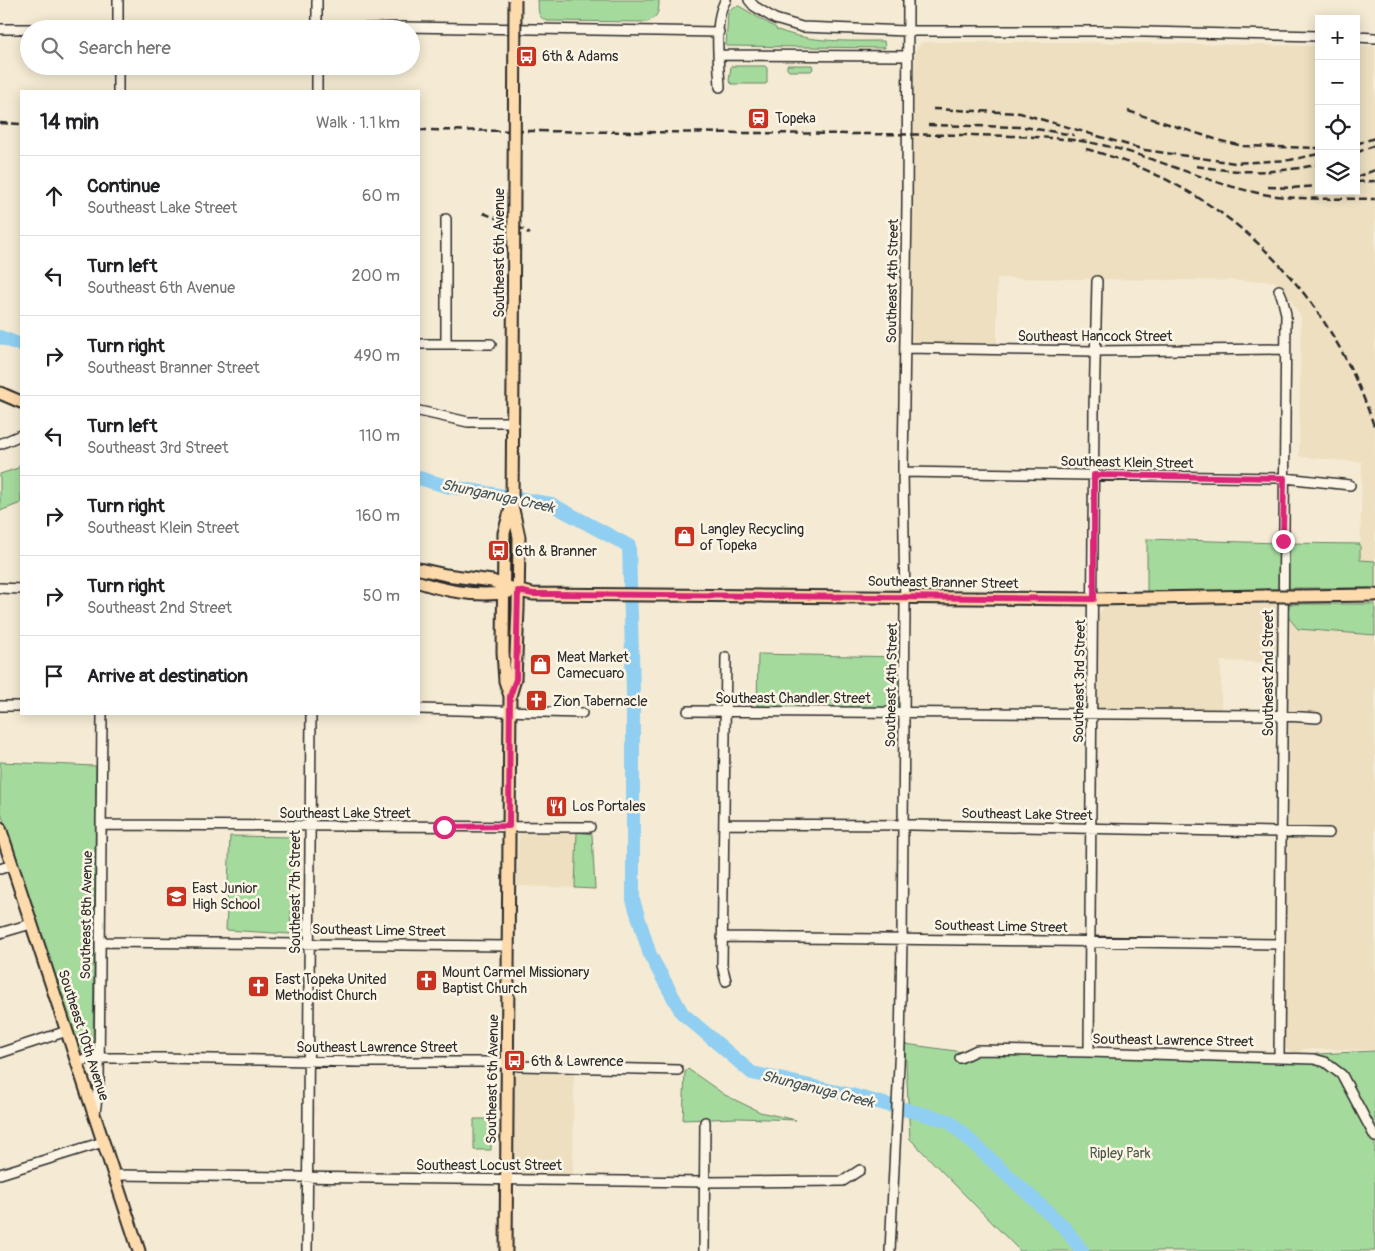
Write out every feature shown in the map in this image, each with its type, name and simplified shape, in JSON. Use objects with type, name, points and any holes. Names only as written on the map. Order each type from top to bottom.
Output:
[{"type":"main road","name":"Southeast 6th Avenue","points":[[510,696],[516,679],[519,536],[512,505],[515,0]]},
{"type":"main road","points":[[0,393],[20,402]]},
{"type":"main road","name":"Southeast 6th Avenue","points":[[506,1251],[510,696],[505,680],[503,652],[504,533],[512,505]]},
{"type":"main road","name":"Southeast Branner Street","points":[[420,568],[446,575],[492,581],[504,589],[533,594],[1094,599],[1371,595]]},
{"type":"main road","name":"Southeast Branner Street","points":[[420,582],[458,592],[491,595],[504,589]]},
{"type":"main road","name":"Southeast 10th Avenue","points":[[0,828],[139,1251]]},
{"type":"street","points":[[118,0],[118,20]]},
{"type":"street","points":[[317,0],[317,20]]},
{"type":"street","points":[[720,87],[720,12],[726,0]]},
{"type":"street","points":[[749,0],[754,6],[775,19],[802,27],[1315,36]]},
{"type":"street","name":"Southeast 4th Street","points":[[890,1251],[899,1066],[904,826],[905,597],[903,472],[908,0]]},
{"type":"street","points":[[420,27],[719,32]]},
{"type":"street","points":[[0,28],[20,29]]},
{"type":"street","points":[[1360,37],[1375,38]]},
{"type":"street","points":[[719,55],[907,56]]},
{"type":"street","points":[[118,75],[118,90]]},
{"type":"street","points":[[317,75],[317,90]]},
{"type":"street","points":[[446,219],[446,344]]},
{"type":"street","name":"Southeast 3rd Street","points":[[1089,1052],[1094,599],[1094,351],[1098,281]]},
{"type":"street","name":"Southeast 2nd Street","points":[[1279,290],[1286,314],[1279,1056]]},
{"type":"street","points":[[420,344],[491,344]]},
{"type":"street","name":"Southeast Hancock Street","points":[[905,348],[1094,351],[1286,349]]},
{"type":"street","points":[[420,411],[476,423],[513,422]]},
{"type":"street","points":[[0,444],[20,435]]},
{"type":"street","name":"Southeast Klein Street","points":[[903,472],[1284,478],[1350,485]]},
{"type":"street","points":[[0,588],[20,589]]},
{"type":"street","points":[[726,658],[722,937],[722,965],[726,981]]},
{"type":"street","points":[[0,706],[20,706]]},
{"type":"street","points":[[420,709],[582,713]]},
{"type":"street","name":"Southeast Chandler Street","points":[[688,711],[1282,716],[1317,718]]},
{"type":"street","name":"Southeast 8th Avenue","points":[[94,1115],[99,1083],[102,715]]},
{"type":"street","name":"Southeast 7th Street","points":[[307,1251],[311,715]]},
{"type":"street","name":"Southeast Lake Street","points":[[724,824],[1329,833]]},
{"type":"street","name":"Southeast Lake Street","points":[[101,825],[590,827]]},
{"type":"street","points":[[0,869],[12,865]]},
{"type":"street","points":[[0,933],[31,924]]},
{"type":"street","name":"Southeast Lime Street","points":[[722,937],[1280,944]]},
{"type":"street","name":"Southeast Lime Street","points":[[100,942],[508,946]]},
{"type":"street","points":[[0,1052],[67,1031]]},
{"type":"street","name":"Southeast Lawrence Street","points":[[960,1058],[977,1050],[1314,1058],[1334,1067],[1345,1079],[1375,1137]]},
{"type":"street","name":"Southeast Lawrence Street","points":[[76,1061],[99,1058],[494,1062],[520,1066],[678,1070]]},
{"type":"street","points":[[704,1251],[705,1122]]},
{"type":"street","points":[[0,1174],[104,1142]]},
{"type":"street","name":"Southeast Locust Street","points":[[114,1175],[705,1182],[844,1181],[860,1170]]},
{"type":"shaded area","points":[[1063,42],[1315,46],[1315,195],[1360,195],[1360,46],[1375,46],[1375,561],[1360,560],[1362,462],[1299,457],[1301,317],[1284,289],[1273,281],[997,278],[997,344],[916,344],[912,342],[911,241],[915,51],[921,43]]},
{"type":"shaded area","points":[[1121,603],[1278,604],[1277,663],[1221,661],[1221,711],[1101,710],[1096,705],[1098,615],[1105,606]]},
{"type":"shaded area","points":[[1288,617],[1298,629],[1375,635],[1375,1050],[1303,1049],[1299,1052],[1292,1052],[1283,1045]]},
{"type":"shaded area","points":[[523,830],[577,832],[575,888],[517,886],[519,835]]},
{"type":"shaded area","points":[[517,1070],[574,1071],[573,1176],[516,1173],[514,1168],[515,1076]]},
{"type":"green space","points":[[538,0],[659,0],[659,4],[656,16],[647,22],[547,21],[540,15]]},
{"type":"green space","points":[[739,6],[776,28],[777,31],[817,39],[884,41],[885,48],[726,46],[728,12],[733,7]]},
{"type":"green space","points":[[787,65],[812,65],[813,69],[811,71],[789,71]]},
{"type":"green space","points":[[731,66],[765,66],[767,68],[767,83],[732,84],[729,81]]},
{"type":"green space","points":[[20,465],[20,503],[0,511],[0,474],[18,468]]},
{"type":"green space","points":[[1147,539],[1279,543],[1278,589],[1147,593]]},
{"type":"green space","points":[[1288,543],[1360,544],[1360,560],[1375,561],[1375,588],[1289,588]]},
{"type":"green space","points":[[1289,604],[1375,604],[1375,635],[1298,629],[1288,617]]},
{"type":"green space","points":[[758,654],[899,657],[900,705],[891,709],[757,706]]},
{"type":"green space","points":[[0,762],[96,766],[93,1047],[90,1052],[84,1053],[78,1048],[0,810]]},
{"type":"green space","points":[[577,832],[592,834],[595,889],[575,888]]},
{"type":"green space","points":[[230,836],[294,837],[290,934],[226,930]]},
{"type":"green space","name":"Ripley Park","points":[[905,1044],[970,1053],[1279,1056],[1375,1051],[1375,1251],[1020,1251],[910,1139]]},
{"type":"green space","points":[[688,1069],[725,1095],[760,1112],[796,1120],[738,1118],[683,1120],[685,1072]]},
{"type":"green space","points":[[474,1119],[491,1119],[491,1150],[474,1150]]},
{"type":"waterway","name":"Shunganuga Creek","points":[[0,337],[20,345]]},
{"type":"waterway","name":"Shunganuga Creek","points":[[420,478],[446,486],[551,504],[629,546],[633,690],[633,900],[650,955],[682,1013],[752,1073],[851,1095],[949,1121],[1065,1228],[1082,1251]]},
{"type":"railway","points":[[933,109],[1020,113],[1145,150],[1235,163],[1290,160],[1315,155]]},
{"type":"railway","points":[[1128,111],[1221,141],[1243,146],[1315,148]]},
{"type":"railway","points":[[0,123],[20,124]]},
{"type":"railway","points":[[928,125],[1024,127],[1074,135]]},
{"type":"railway","points":[[420,130],[1044,137],[1087,142],[1130,152],[1236,188],[1272,196],[1375,199]]},
{"type":"railway","points":[[1360,143],[1375,138]]},
{"type":"railway","points":[[1360,151],[1375,145]]},
{"type":"railway","points":[[1086,149],[1137,166],[1184,189],[1228,218],[1266,252],[1301,290],[1331,332],[1355,379],[1375,429]]},
{"type":"railway","points":[[1196,166],[1227,170],[1273,171],[1315,165]]},
{"type":"railway","points":[[1360,176],[1375,170]]},
{"type":"railway","points":[[1360,182],[1375,181]]},
{"type":"railway","points":[[1268,187],[1315,186]]},
{"type":"railway","points":[[483,213],[519,227],[530,234]]},
{"type":"place","name":"6th & Adams","points":[[526,56]]},
{"type":"place","name":"Topeka","points":[[759,118]]},
{"type":"place","name":"Langley Recycling of Topeka","points":[[684,537]]},
{"type":"place","name":"6th & Branner","points":[[499,551]]},
{"type":"place","name":"Meat Market Camecuaro","points":[[541,665]]},
{"type":"place","name":"Zion Tabernacle","points":[[537,701]]},
{"type":"place","name":"Los Portales","points":[[556,806]]},
{"type":"place","name":"East Junior High School","points":[[176,896]]},
{"type":"place","name":"Mount Carmel Missionary Baptist Church","points":[[426,980]]},
{"type":"place","name":"East Topeka United Methodist Church","points":[[259,987]]},
{"type":"place","name":"6th & Lawrence","points":[[515,1061]]},
{"type":"route","points":[[444,827],[509,826],[510,696],[516,679],[518,591],[533,594],[1094,599],[1094,475],[1284,478],[1283,541]]}]
